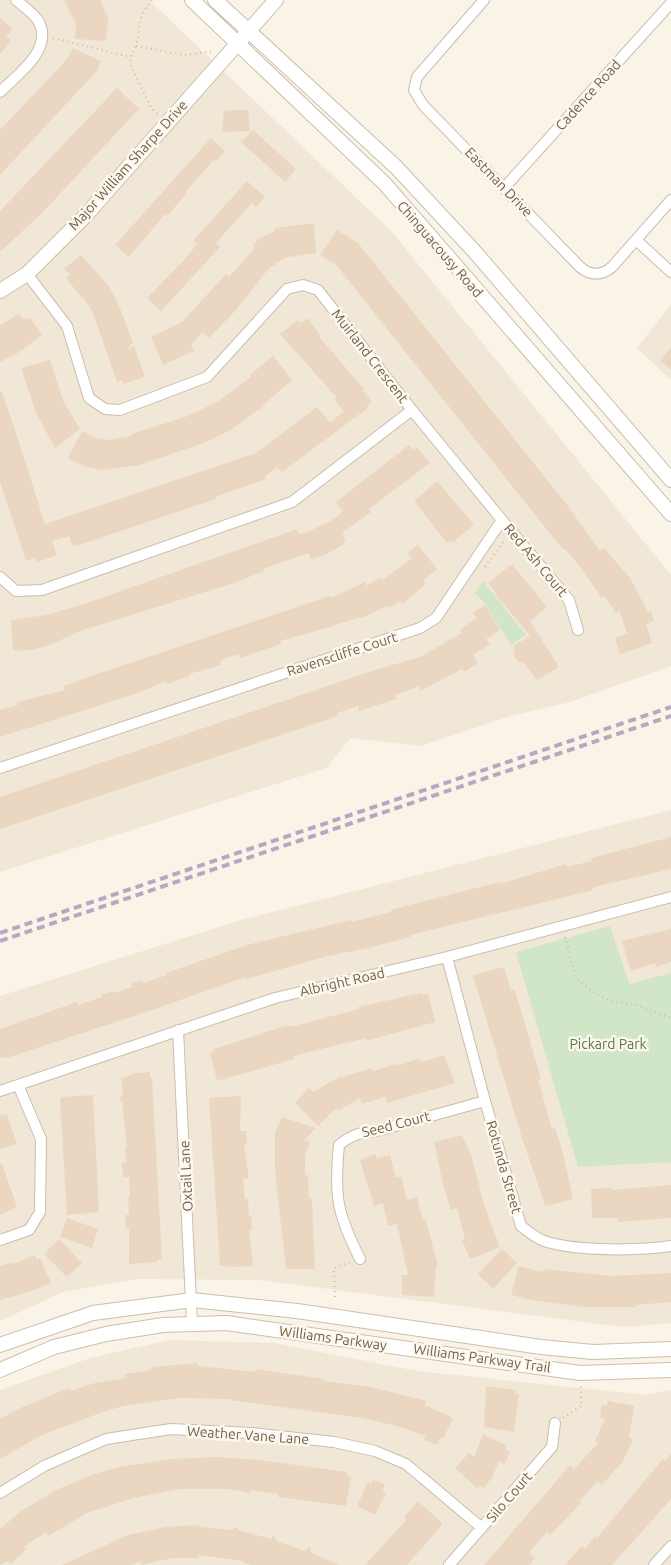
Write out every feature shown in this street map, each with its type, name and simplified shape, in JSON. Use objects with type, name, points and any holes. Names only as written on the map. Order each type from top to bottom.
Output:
[{"type":"main road","name":"Chinguacousy Road","points":[[192,0],[385,184],[671,514]]},
{"type":"main road","name":"Chinguacousy Road","points":[[215,0],[403,174],[481,258],[671,480]]},
{"type":"main road","name":"Major William Sharpe Drive","points":[[0,291],[26,274],[85,216],[276,0]]},
{"type":"main road","name":"Williams Parkway","points":[[0,1345],[92,1313],[192,1300],[306,1312],[541,1347],[593,1352],[671,1349]]},
{"type":"main road","name":"Williams Parkway","points":[[0,1370],[54,1347],[98,1336],[192,1323],[244,1325],[580,1373],[671,1370]]},
{"type":"street","points":[[0,92],[39,52],[44,36],[38,20],[16,0]]},
{"type":"street","name":"Eastman Drive","points":[[484,0],[420,72],[415,81],[414,90],[423,105],[580,267],[590,273],[596,274],[607,271],[671,200]]},
{"type":"street","name":"Cadence Road","points":[[504,188],[671,3]]},
{"type":"street","points":[[663,12],[671,20]]},
{"type":"street","points":[[636,240],[671,272]]},
{"type":"street","name":"Muirland Crescent","points":[[0,577],[16,591],[42,590],[292,502],[412,410],[318,290],[303,285],[287,289],[206,377],[120,410],[105,409],[90,398],[66,326],[26,274]]},
{"type":"street","points":[[412,410],[502,520]]},
{"type":"street","name":"Red Ash Court","points":[[502,520],[569,600],[578,630]]},
{"type":"street","name":"Ravenscliffe Court","points":[[0,768],[420,628],[436,618],[502,520]]},
{"type":"street","name":"Albright Road","points":[[0,1091],[275,998],[447,957],[671,897]]},
{"type":"street","name":"Rotunda Street","points":[[447,957],[484,1101],[521,1226],[533,1236],[566,1246],[651,1249],[671,1246]]},
{"type":"street","name":"Oxtail Lane","points":[[178,1030],[192,1323]]},
{"type":"street","points":[[0,1240],[29,1230],[40,1212],[41,1139],[18,1085]]},
{"type":"street","name":"Seed Court","points":[[360,1259],[339,1211],[336,1178],[339,1145],[361,1132],[377,1130],[484,1101]]},
{"type":"street","name":"Silo Court","points":[[449,1565],[552,1447],[555,1423]]},
{"type":"street","name":"Weather Vane Lane","points":[[0,1493],[44,1466],[106,1440],[171,1429],[252,1433],[334,1442],[374,1451],[406,1464],[482,1528]]},
{"type":"street","points":[[654,1565],[671,1546]]},
{"type":"path","points":[[152,0],[142,12],[136,46],[130,57],[130,64],[152,109],[167,122]]},
{"type":"path","points":[[44,36],[130,57]]},
{"type":"path","points":[[136,46],[184,55],[209,51],[228,53]]},
{"type":"path","points":[[562,926],[576,978],[601,998],[636,1005],[671,1018]]},
{"type":"path","points":[[335,1297],[334,1268],[360,1259]]},
{"type":"path","points":[[555,1423],[581,1406],[580,1373]]},
{"type":"shaded area","points":[[0,0],[149,0],[392,232],[671,575],[671,666],[570,702],[510,716],[420,746],[351,738],[326,768],[0,872]]},
{"type":"shaded area","points":[[671,304],[671,380],[637,348]]},
{"type":"shaded area","points":[[671,810],[671,1323],[623,1327],[259,1280],[137,1279],[63,1292],[0,1321],[0,996],[241,920]]},
{"type":"shaded area","points":[[169,1340],[275,1343],[417,1371],[645,1395],[671,1390],[671,1565],[0,1565],[0,1390],[90,1358]]},
{"type":"green space","points":[[483,581],[526,635],[511,645],[484,602],[475,593]]},
{"type":"green space","name":"Pickard Park","points":[[610,926],[629,984],[671,973],[671,1162],[578,1167],[516,952]]},
{"type":"building","points":[[64,0],[100,0],[108,18],[106,41],[75,39],[76,24]]},
{"type":"building","points":[[0,18],[13,29],[6,36],[11,40],[0,54]]},
{"type":"building","points":[[73,48],[101,61],[96,72],[0,175],[0,130],[57,70]]},
{"type":"building","points":[[117,88],[139,109],[41,214],[0,252],[0,211]]},
{"type":"building","points":[[248,110],[250,131],[222,132],[224,111]]},
{"type":"building","points":[[253,130],[296,169],[285,182],[241,142]]},
{"type":"building","points":[[211,138],[225,151],[216,161],[214,160],[186,191],[187,193],[167,216],[165,214],[129,257],[115,245]]},
{"type":"building","points":[[247,181],[265,197],[256,207],[252,203],[216,243],[220,247],[161,311],[147,298],[186,258],[197,244],[193,241]]},
{"type":"building","points":[[314,223],[316,253],[288,257],[275,263],[276,265],[270,267],[236,310],[209,338],[202,332],[191,345],[194,351],[163,365],[151,337],[182,322],[226,274],[229,277],[255,248],[253,244],[257,243],[256,240],[275,231],[275,228]]},
{"type":"building","points":[[337,230],[358,243],[567,505],[600,551],[604,548],[630,578],[648,612],[651,611],[654,621],[646,624],[652,643],[620,654],[615,638],[627,633],[619,610],[616,613],[604,596],[602,598],[580,567],[565,549],[560,546],[337,266],[320,255]]},
{"type":"building","points":[[81,255],[108,285],[118,303],[133,343],[127,350],[134,346],[145,377],[123,384],[122,380],[117,382],[93,313],[83,296],[82,298],[66,278],[70,275],[64,269]]},
{"type":"building","points":[[19,314],[22,318],[31,319],[42,335],[16,354],[0,362],[0,325]]},
{"type":"building","points":[[307,318],[321,336],[319,337],[365,390],[363,391],[372,402],[367,406],[368,408],[282,472],[277,467],[265,476],[266,479],[215,497],[216,499],[85,543],[73,546],[69,536],[52,541],[57,555],[37,562],[35,558],[26,561],[0,482],[0,392],[2,392],[15,430],[45,524],[256,453],[317,407],[330,423],[344,411],[334,399],[337,398],[280,334],[298,320],[301,323]]},
{"type":"building","points":[[671,348],[671,370],[660,360]]},
{"type":"building","points":[[273,356],[292,380],[264,406],[231,430],[204,443],[139,465],[103,470],[86,467],[68,458],[82,431],[96,438],[109,440],[131,436],[131,434],[185,417],[217,402],[251,377],[250,375]]},
{"type":"building","points":[[50,360],[63,401],[80,429],[55,448],[36,413],[21,368]]},
{"type":"building","points":[[409,445],[413,450],[417,447],[430,463],[369,509],[371,512],[342,533],[346,540],[343,541],[344,544],[323,556],[311,559],[309,553],[263,569],[264,571],[234,583],[80,631],[48,646],[31,650],[13,651],[11,620],[46,615],[87,603],[297,529],[299,534],[305,533],[329,522],[343,511],[336,502]]},
{"type":"building","points":[[437,481],[474,525],[452,543],[451,541],[447,543],[414,501]]},
{"type":"building","points":[[418,545],[437,569],[423,580],[426,584],[402,604],[400,601],[388,608],[387,606],[366,616],[280,641],[281,644],[240,658],[239,654],[220,660],[221,665],[189,674],[190,676],[167,684],[166,681],[138,693],[0,737],[0,710],[18,705],[17,702],[65,690],[64,686],[79,680],[330,596],[331,598],[365,582],[367,586],[380,577],[382,580],[412,558],[407,553]]},
{"type":"building","points":[[512,564],[547,607],[530,621],[559,667],[537,680],[522,661],[519,663],[513,654],[516,652],[513,646],[530,636],[488,583]]},
{"type":"building","points":[[485,605],[500,630],[486,639],[490,644],[473,655],[478,663],[464,672],[462,669],[420,691],[419,686],[395,695],[396,699],[359,711],[358,706],[337,713],[338,716],[0,829],[0,797],[375,670],[420,657],[462,633],[460,630],[477,618],[473,613]]},
{"type":"building","points":[[671,837],[671,869],[594,887],[590,891],[410,935],[411,937],[328,956],[246,979],[245,977],[10,1057],[0,1058],[0,1029],[77,1002],[78,1005],[113,991],[114,993],[132,987],[131,984],[142,980],[143,983],[167,975],[166,973],[247,945],[351,920],[352,922],[417,903],[500,882],[500,884],[566,864],[567,867],[592,861],[591,858]]},
{"type":"building","points":[[671,929],[671,962],[656,967],[655,963],[631,971],[622,941]]},
{"type":"building","points":[[504,967],[511,991],[514,989],[521,1010],[541,1079],[538,1080],[552,1129],[555,1128],[562,1149],[573,1199],[545,1206],[521,1135],[473,975]]},
{"type":"building","points":[[421,993],[422,995],[428,993],[435,1022],[366,1041],[366,1038],[293,1056],[294,1059],[217,1081],[210,1053],[214,1052],[214,1049],[285,1026],[294,1026],[359,1009],[358,1007]]},
{"type":"building","points":[[444,1055],[455,1083],[387,1103],[385,1097],[362,1104],[360,1098],[338,1111],[336,1108],[318,1126],[295,1103],[309,1088],[313,1092],[341,1076],[372,1068],[373,1071],[396,1064],[397,1066],[420,1058],[421,1062]]},
{"type":"building","points":[[150,1072],[150,1078],[152,1078],[162,1259],[157,1260],[157,1262],[129,1264],[129,1228],[126,1228],[125,1215],[129,1215],[128,1198],[130,1197],[129,1177],[123,1177],[122,1163],[126,1163],[125,1147],[127,1147],[122,1101],[119,1099],[123,1095],[121,1078],[137,1073]]},
{"type":"building","points":[[93,1095],[99,1212],[67,1215],[60,1101],[61,1097]]},
{"type":"building","points":[[241,1096],[240,1131],[246,1131],[247,1145],[244,1145],[249,1179],[243,1179],[245,1199],[248,1199],[249,1217],[251,1216],[252,1230],[249,1230],[253,1266],[231,1267],[220,1265],[209,1098]]},
{"type":"building","points":[[7,1114],[17,1144],[0,1149],[0,1116]]},
{"type":"building","points":[[282,1117],[316,1128],[304,1140],[310,1142],[305,1155],[305,1175],[308,1175],[309,1199],[312,1199],[315,1269],[286,1269],[275,1171],[275,1133]]},
{"type":"building","points":[[462,1135],[472,1158],[484,1205],[500,1247],[470,1259],[462,1240],[465,1239],[457,1208],[451,1210],[444,1188],[434,1142]]},
{"type":"building","points":[[375,1154],[376,1158],[390,1155],[396,1178],[401,1176],[407,1200],[417,1197],[423,1221],[426,1220],[438,1266],[436,1266],[434,1297],[402,1295],[402,1275],[408,1275],[397,1224],[388,1226],[383,1203],[374,1206],[360,1160]]},
{"type":"building","points":[[2,1163],[17,1207],[0,1215],[0,1164]]},
{"type":"building","points":[[671,1185],[671,1218],[617,1222],[617,1218],[592,1218],[591,1189],[612,1188],[612,1190]]},
{"type":"building","points":[[67,1218],[98,1229],[92,1248],[60,1237]]},
{"type":"building","points":[[59,1239],[82,1263],[67,1277],[44,1254]]},
{"type":"building","points":[[502,1249],[517,1263],[493,1289],[478,1274]]},
{"type":"building","points":[[35,1255],[37,1260],[40,1258],[51,1283],[32,1291],[0,1300],[0,1266],[12,1262],[13,1264]]},
{"type":"building","points":[[519,1266],[543,1272],[544,1269],[612,1276],[671,1273],[671,1302],[636,1305],[636,1307],[584,1307],[531,1300],[511,1295]]},
{"type":"building","points":[[198,1363],[198,1366],[255,1372],[256,1369],[371,1387],[426,1401],[425,1405],[453,1418],[443,1439],[440,1438],[437,1445],[424,1440],[426,1436],[400,1427],[363,1418],[231,1399],[179,1398],[123,1406],[100,1413],[42,1435],[0,1459],[0,1419],[20,1408],[69,1388],[70,1391],[95,1383],[126,1378],[125,1374],[151,1370],[151,1367]]},
{"type":"building","points":[[486,1386],[516,1390],[515,1394],[519,1394],[514,1432],[484,1427]]},
{"type":"building","points":[[608,1401],[634,1406],[629,1438],[633,1439],[623,1461],[602,1485],[598,1481],[579,1501],[581,1503],[550,1535],[547,1532],[529,1553],[535,1558],[529,1565],[484,1565],[570,1465],[574,1469],[598,1443],[595,1441],[605,1419],[600,1418],[602,1405],[607,1406]]},
{"type":"building","points":[[483,1434],[507,1446],[505,1449],[510,1452],[505,1464],[499,1461],[492,1478],[483,1488],[480,1485],[477,1488],[455,1468],[469,1453],[474,1457]]},
{"type":"building","points":[[671,1454],[671,1499],[612,1565],[565,1565],[582,1546],[585,1549],[595,1536],[597,1538],[663,1459],[665,1461]]},
{"type":"building","points":[[216,1457],[260,1460],[347,1472],[347,1475],[351,1476],[346,1506],[278,1497],[278,1494],[251,1490],[251,1493],[230,1489],[179,1489],[133,1498],[87,1513],[48,1536],[46,1532],[24,1547],[26,1550],[10,1564],[8,1561],[0,1565],[0,1529],[20,1512],[56,1490],[94,1474],[119,1467],[172,1459]]},
{"type":"building","points":[[373,1479],[385,1485],[382,1492],[386,1493],[375,1515],[357,1506],[368,1482],[371,1484]]},
{"type":"building","points":[[418,1501],[442,1523],[441,1526],[407,1565],[365,1565],[407,1519],[404,1517]]},
{"type":"building","points":[[199,1525],[199,1527],[232,1530],[236,1527],[238,1530],[271,1539],[274,1535],[276,1541],[305,1551],[310,1546],[311,1553],[340,1565],[251,1565],[243,1563],[244,1561],[199,1555],[199,1558],[172,1558],[141,1565],[141,1561],[131,1565],[62,1565],[128,1535],[166,1527]]},
{"type":"railway","points":[[0,933],[671,707]]},
{"type":"railway","points":[[0,941],[671,716]]}]
